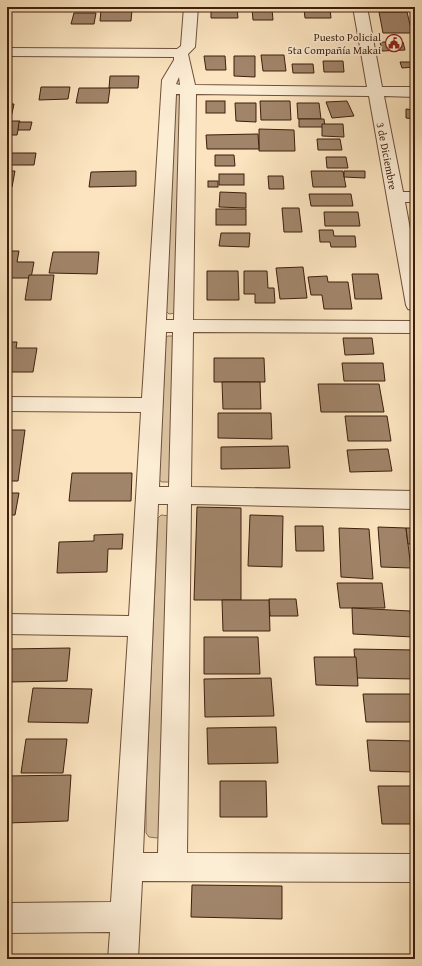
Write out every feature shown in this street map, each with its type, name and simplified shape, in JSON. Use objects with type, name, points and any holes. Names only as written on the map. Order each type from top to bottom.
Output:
[{"type":"street","points":[[181,57],[188,47],[191,7]]},
{"type":"street","name":"3 de Diciembre","points":[[360,7],[415,305]]},
{"type":"street","points":[[7,52],[181,57]]},
{"type":"street","points":[[123,959],[157,326],[178,89],[188,81],[181,57]]},
{"type":"street","points":[[178,89],[415,92]]},
{"type":"street","points":[[172,867],[183,326],[178,89]]},
{"type":"street","points":[[395,197],[415,197]]},
{"type":"street","points":[[157,326],[415,327]]},
{"type":"street","points":[[7,404],[152,405]]},
{"type":"street","points":[[148,495],[415,500]]},
{"type":"street","points":[[7,624],[141,626]]},
{"type":"street","points":[[128,867],[415,868]]},
{"type":"street","points":[[7,918],[125,917]]},
{"type":"shaded area","points":[[175,95],[181,95],[176,313],[169,314],[166,311]]},
{"type":"shaded area","points":[[173,336],[170,482],[162,482],[159,480],[166,337]]},
{"type":"shaded area","points":[[161,515],[170,516],[160,835],[157,838],[149,837],[146,833],[146,789],[158,518]]},
{"type":"building","points":[[7,7],[32,7],[32,10],[7,10]]},
{"type":"building","points":[[211,8],[237,8],[238,18],[211,18]]},
{"type":"building","points":[[252,9],[272,9],[273,20],[253,20]]},
{"type":"building","points":[[304,9],[330,9],[331,18],[305,18]]},
{"type":"building","points":[[101,10],[132,10],[131,21],[100,21]]},
{"type":"building","points":[[379,12],[407,12],[412,33],[383,33]]},
{"type":"building","points":[[74,13],[96,13],[94,24],[71,24]]},
{"type":"building","points":[[380,42],[403,42],[405,50],[382,51]]},
{"type":"building","points":[[261,55],[284,55],[286,71],[263,71]]},
{"type":"building","points":[[204,56],[225,56],[226,70],[206,70]]},
{"type":"building","points":[[234,56],[255,56],[255,77],[234,76]]},
{"type":"building","points":[[323,61],[343,61],[344,72],[324,72]]},
{"type":"building","points":[[400,62],[415,62],[415,67],[402,68]]},
{"type":"building","points":[[292,64],[313,64],[314,73],[293,73]]},
{"type":"building","points":[[110,76],[139,76],[138,88],[109,88]]},
{"type":"building","points":[[41,87],[70,87],[68,99],[39,100]]},
{"type":"building","points":[[79,88],[110,88],[108,103],[76,103]]},
{"type":"building","points":[[206,101],[225,101],[225,113],[206,113]]},
{"type":"building","points":[[260,101],[290,101],[291,120],[261,120]]},
{"type":"building","points":[[347,101],[354,116],[332,118],[326,102]]},
{"type":"building","points":[[235,103],[256,103],[256,122],[236,121]]},
{"type":"building","points":[[297,103],[319,103],[321,119],[298,119]]},
{"type":"building","points":[[7,104],[14,104],[11,118],[7,118]]},
{"type":"building","points":[[406,109],[415,110],[415,119],[406,118]]},
{"type":"building","points":[[299,119],[324,119],[325,127],[299,127]]},
{"type":"building","points":[[7,121],[20,121],[17,135],[7,135]]},
{"type":"building","points":[[19,122],[32,122],[30,130],[18,130]]},
{"type":"building","points":[[322,124],[343,124],[344,137],[322,136]]},
{"type":"building","points":[[259,129],[294,130],[295,151],[259,151]]},
{"type":"building","points":[[258,134],[259,149],[207,149],[206,135]]},
{"type":"building","points":[[317,139],[340,139],[342,150],[318,150]]},
{"type":"building","points":[[7,153],[36,153],[34,165],[7,165]]},
{"type":"building","points":[[215,155],[234,155],[235,166],[215,166]]},
{"type":"building","points":[[326,157],[346,157],[348,168],[327,168]]},
{"type":"building","points":[[7,171],[15,171],[12,187],[7,187]]},
{"type":"building","points":[[136,171],[136,186],[89,187],[91,172]]},
{"type":"building","points":[[311,171],[343,171],[346,187],[313,187]]},
{"type":"building","points":[[344,171],[365,171],[365,178],[344,177]]},
{"type":"building","points":[[219,174],[244,174],[244,185],[219,185]]},
{"type":"building","points":[[268,176],[283,176],[284,189],[269,189]]},
{"type":"building","points":[[208,181],[218,181],[218,187],[208,187]]},
{"type":"building","points":[[220,192],[246,193],[246,208],[219,207]]},
{"type":"building","points":[[309,194],[351,194],[353,206],[311,206]]},
{"type":"building","points":[[282,208],[299,208],[302,232],[284,232]]},
{"type":"building","points":[[216,209],[246,209],[246,225],[216,225]]},
{"type":"building","points":[[324,212],[358,212],[360,226],[325,226]]},
{"type":"building","points":[[319,230],[333,230],[334,236],[355,236],[356,247],[331,247],[330,242],[320,242]]},
{"type":"building","points":[[221,233],[250,233],[249,247],[219,246]]},
{"type":"building","points":[[7,251],[19,251],[17,262],[34,262],[31,278],[7,278],[9,271],[7,271]]},
{"type":"building","points":[[53,252],[99,252],[97,274],[49,273]]},
{"type":"building","points":[[303,267],[307,298],[280,299],[276,268]]},
{"type":"building","points":[[207,271],[238,271],[239,300],[207,300]]},
{"type":"building","points":[[244,271],[267,271],[268,288],[274,288],[275,303],[255,303],[255,294],[244,294]]},
{"type":"building","points":[[352,274],[378,274],[382,299],[355,299]]},
{"type":"building","points":[[29,275],[54,275],[51,300],[25,300]]},
{"type":"building","points":[[327,276],[328,282],[348,282],[352,309],[324,309],[322,295],[311,295],[308,277]]},
{"type":"building","points":[[343,338],[372,338],[374,354],[345,355]]},
{"type":"building","points":[[7,342],[17,342],[16,348],[37,348],[33,372],[7,372]]},
{"type":"building","points":[[214,358],[264,358],[265,382],[214,382]]},
{"type":"building","points":[[342,363],[383,363],[385,381],[344,381]]},
{"type":"building","points":[[222,382],[260,382],[261,409],[223,409]]},
{"type":"building","points":[[318,384],[379,384],[384,412],[321,412]]},
{"type":"building","points":[[218,413],[271,413],[272,439],[218,438]]},
{"type":"building","points":[[345,416],[387,416],[391,441],[348,441]]},
{"type":"building","points":[[7,430],[25,430],[18,481],[7,481]]},
{"type":"building","points":[[288,446],[290,468],[221,469],[221,447]]},
{"type":"building","points":[[388,449],[392,471],[350,472],[347,450]]},
{"type":"building","points":[[72,473],[132,473],[131,501],[69,501]]},
{"type":"building","points":[[7,493],[19,493],[15,515],[7,515]]},
{"type":"building","points":[[197,507],[241,508],[241,600],[194,600]]},
{"type":"building","points":[[250,515],[283,516],[282,567],[248,566]]},
{"type":"building","points":[[295,526],[323,526],[324,551],[296,551]]},
{"type":"building","points":[[378,527],[406,528],[411,568],[381,567]]},
{"type":"building","points":[[339,528],[369,529],[373,579],[341,577]]},
{"type":"building","points":[[406,528],[415,528],[415,544],[408,544]]},
{"type":"building","points":[[123,534],[122,549],[108,549],[107,572],[57,573],[59,542],[94,541],[94,535]]},
{"type":"building","points":[[337,583],[382,583],[385,608],[340,608]]},
{"type":"building","points":[[269,599],[296,599],[298,616],[270,616]]},
{"type":"building","points":[[222,600],[269,600],[270,631],[223,631]]},
{"type":"building","points":[[352,608],[410,611],[413,637],[353,634]]},
{"type":"building","points":[[204,637],[258,637],[260,674],[204,674]]},
{"type":"building","points":[[70,648],[67,681],[7,682],[7,649]]},
{"type":"building","points":[[354,649],[415,650],[415,679],[356,678]]},
{"type":"building","points":[[314,657],[356,657],[358,686],[316,685]]},
{"type":"building","points":[[271,678],[274,716],[205,717],[204,679]]},
{"type":"building","points":[[33,688],[92,689],[88,723],[28,722]]},
{"type":"building","points":[[363,694],[415,694],[415,722],[366,722]]},
{"type":"building","points":[[276,727],[278,763],[208,764],[207,728]]},
{"type":"building","points":[[26,739],[67,739],[63,773],[21,773]]},
{"type":"building","points":[[367,740],[415,741],[415,772],[370,771]]},
{"type":"building","points":[[71,775],[68,821],[7,823],[7,776]]},
{"type":"building","points":[[220,781],[266,781],[267,817],[220,817]]},
{"type":"building","points":[[378,786],[415,786],[415,824],[382,824]]},
{"type":"building","points":[[192,885],[282,886],[282,919],[191,917]]},
{"type":"place","name":"Puesto Policial 5ta Compañía Makai","points":[[394,43]]}]
